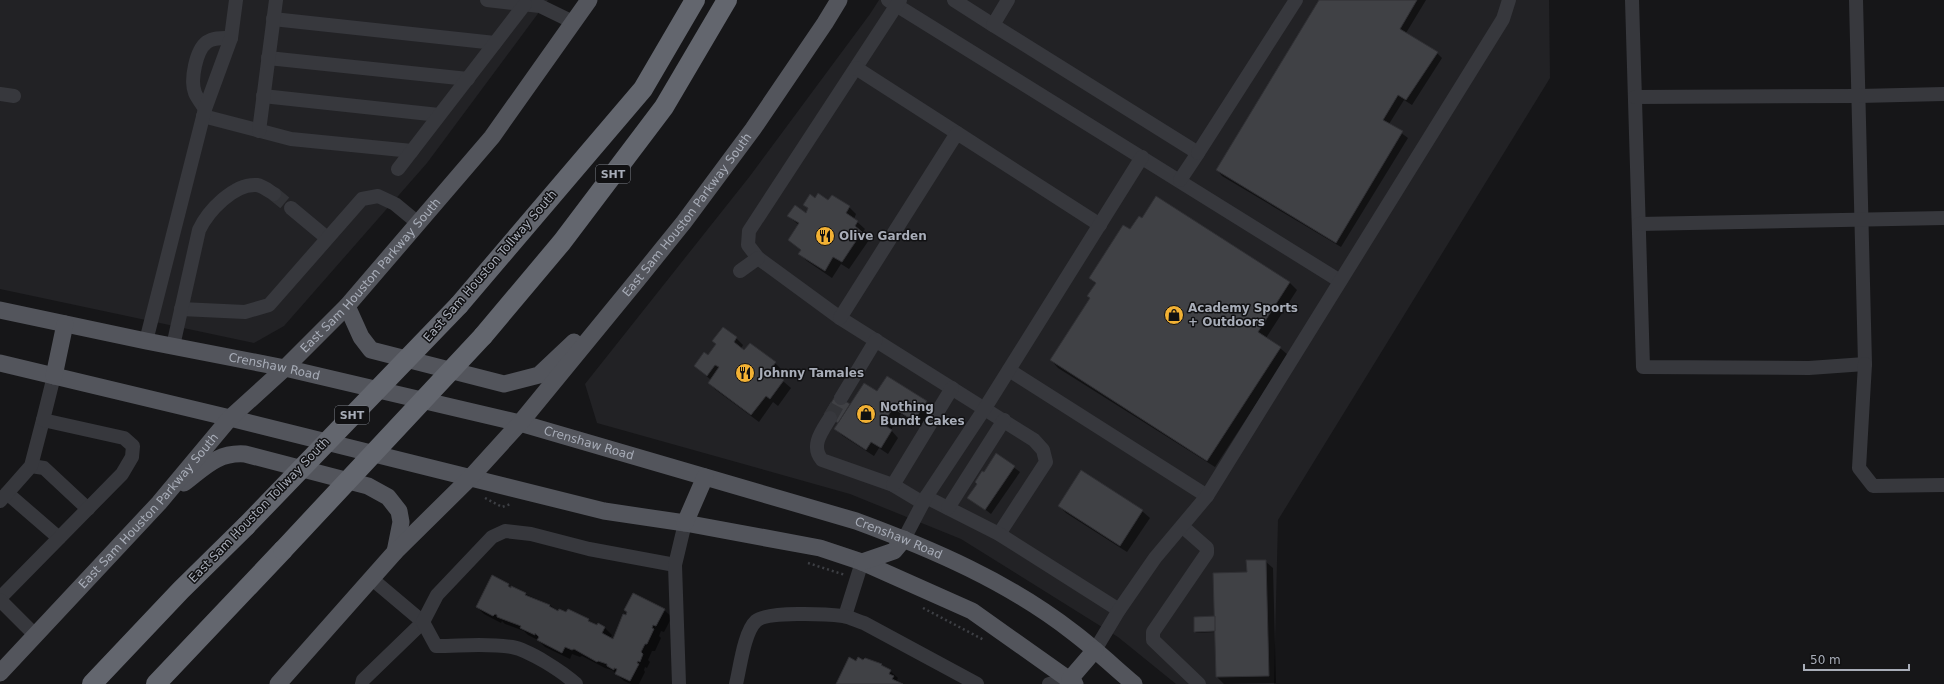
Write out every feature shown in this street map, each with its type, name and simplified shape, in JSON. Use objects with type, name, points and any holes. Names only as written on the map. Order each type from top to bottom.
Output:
[{"type":"highway","name":"East Sam Houston Tollway South","points":[[92,684],[181,590],[246,526],[458,304],[643,89],[695,0]]},
{"type":"highway","name":"SHT","points":[[156,684],[483,336],[562,242],[664,107],[727,0]]},
{"type":"main road","name":"East Sam Houston Parkway South","points":[[0,672],[159,503],[230,418],[285,368],[347,306],[492,137],[588,0]]},
{"type":"main road","name":"East Sam Houston Parkway South","points":[[278,684],[395,552],[470,478],[520,423],[684,222],[753,129],[826,23],[839,0]]},
{"type":"main road","points":[[347,306],[361,337],[371,350],[504,384],[539,375],[624,296]]},
{"type":"main road","name":"Crenshaw Road","points":[[0,310],[146,341],[285,368],[520,423],[856,521],[904,539],[969,568],[1027,601],[1073,632],[1134,684]]},
{"type":"main road","points":[[54,376],[65,324]]},
{"type":"main road","points":[[0,363],[230,418],[604,511],[685,523],[820,548],[862,562],[972,611],[1071,682],[1095,650]]},
{"type":"main road","points":[[159,503],[215,460],[231,454],[244,454],[368,486],[388,497],[400,511],[401,522],[395,552]]},
{"type":"main road","points":[[685,523],[705,476]]},
{"type":"main road","points":[[862,562],[894,551],[904,539]]},
{"type":"lane","points":[[146,341],[204,112],[231,38],[236,0]]},
{"type":"lane","points":[[259,131],[276,0]]},
{"type":"lane","points":[[487,0],[540,6],[573,22]]},
{"type":"lane","points":[[954,0],[1198,153]]},
{"type":"lane","points":[[993,25],[1008,0]]},
{"type":"lane","points":[[1180,180],[1296,0]]},
{"type":"lane","points":[[1095,650],[1119,610],[1155,558],[1183,527],[1207,496],[1499,26],[1509,0]]},
{"type":"lane","points":[[1632,0],[1643,367],[1809,368],[1865,364]]},
{"type":"lane","points":[[1856,0],[1865,364],[1860,468],[1873,486],[1944,485]]},
{"type":"lane","points":[[998,534],[1046,462],[1043,450],[1034,440],[1004,420],[840,318],[758,258],[748,245],[749,231],[856,68],[895,2],[1340,281]]},
{"type":"lane","points":[[398,169],[525,4]]},
{"type":"lane","points":[[273,18],[495,43]]},
{"type":"lane","points":[[231,38],[215,38],[205,42],[198,57],[193,75],[194,92],[204,112],[259,131],[291,139],[412,151]]},
{"type":"lane","points":[[268,58],[468,79]]},
{"type":"lane","points":[[856,68],[1100,225]]},
{"type":"lane","points":[[1635,97],[1944,94]]},
{"type":"lane","points":[[264,96],[439,115]]},
{"type":"lane","points":[[840,318],[957,133]]},
{"type":"lane","points":[[904,539],[925,500],[985,408],[1142,157]]},
{"type":"lane","points":[[173,346],[199,230],[203,222],[226,198],[243,186],[259,185],[274,194]]},
{"type":"lane","points":[[181,309],[245,312],[268,305],[362,199],[378,196],[395,204],[418,223]]},
{"type":"lane","points":[[291,208],[327,238]]},
{"type":"lane","points":[[1639,224],[1862,221],[1944,218]]},
{"type":"lane","points":[[740,271],[758,258]]},
{"type":"lane","points":[[841,398],[876,340]]},
{"type":"lane","points":[[1008,370],[1207,496]]},
{"type":"lane","points":[[54,376],[31,466],[4,497],[59,538]]},
{"type":"lane","points":[[893,485],[952,388]]},
{"type":"lane","points":[[830,418],[818,440],[818,455],[822,460],[893,485],[925,500],[948,508],[998,534],[1119,610]]},
{"type":"lane","points":[[35,635],[0,599],[122,474],[132,457],[133,446],[124,438],[42,420]]},
{"type":"lane","points":[[948,508],[1004,420]]},
{"type":"lane","points":[[31,466],[44,468],[88,509]]},
{"type":"lane","points":[[679,684],[675,565],[685,523]]},
{"type":"lane","points":[[1183,527],[1207,548],[1207,554],[1153,632],[1153,640],[1199,684]]},
{"type":"lane","points":[[362,684],[363,680],[382,660],[423,622],[437,595],[492,537],[505,531],[531,534],[589,549],[675,565]]},
{"type":"lane","points":[[845,616],[862,562]]},
{"type":"lane","points":[[372,579],[423,622],[436,646],[487,645],[514,647],[565,674],[576,684]]},
{"type":"lane","points":[[736,684],[748,634],[756,621],[766,615],[779,614],[826,614],[845,616],[864,623],[977,684]]},
{"type":"lane","points":[[1049,684],[1071,682]]},
{"type":"path","points":[[917,604],[987,641]]},
{"type":"shaded area","points":[[0,0],[548,0],[427,163],[284,326],[254,343],[0,289]]},
{"type":"shaded area","points":[[879,0],[1549,0],[1550,78],[1278,520],[1274,684],[1176,684],[1118,637],[961,539],[850,494],[597,423],[585,384],[750,176]]},
{"type":"building","points":[[1319,0],[1417,0],[1400,29],[1438,52],[1406,100],[1398,95],[1383,120],[1403,131],[1336,243],[1216,170]]},
{"type":"building","name":"Olive Garden","points":[[818,193],[828,200],[832,195],[850,206],[846,213],[858,221],[855,226],[862,232],[842,262],[833,257],[825,271],[798,254],[801,250],[788,240],[799,223],[787,216],[795,205],[806,213],[808,208],[803,205],[810,194],[815,198]]},
{"type":"building","name":"Academy Sports + Outdoors","points":[[1156,196],[1290,282],[1258,332],[1281,347],[1207,461],[1050,360],[1090,298],[1087,296],[1096,283],[1089,278],[1123,225],[1130,229],[1139,216],[1142,218]]},
{"type":"building","name":"Johnny Tamales","points":[[723,327],[737,337],[734,342],[744,350],[750,343],[776,362],[770,370],[784,380],[770,399],[766,396],[751,415],[708,383],[719,367],[715,365],[707,376],[694,366],[704,352],[708,355],[716,344],[712,341]]},
{"type":"building","name":"Nothing Bundt Cakes","points":[[887,376],[927,401],[914,421],[893,408],[883,424],[892,430],[881,448],[871,442],[866,450],[834,429],[864,383],[877,391]]},
{"type":"building","points":[[836,395],[850,404],[838,423],[824,414]]},
{"type":"building","points":[[996,453],[1015,466],[985,510],[967,498],[977,484],[975,482],[982,471],[984,472]]},
{"type":"building","points":[[1081,470],[1143,510],[1120,546],[1058,506]]},
{"type":"building","points":[[1246,560],[1266,560],[1269,676],[1216,677],[1213,573],[1247,572]]},
{"type":"building","points":[[492,575],[509,584],[508,586],[511,588],[511,586],[526,593],[525,595],[550,605],[549,606],[558,611],[559,609],[566,612],[568,609],[589,619],[588,621],[597,625],[598,623],[605,627],[602,633],[613,639],[623,614],[626,615],[627,612],[624,610],[633,593],[665,609],[656,626],[653,625],[652,628],[654,629],[647,644],[645,644],[641,652],[643,654],[640,662],[638,661],[637,663],[639,664],[630,681],[615,674],[617,669],[614,668],[614,670],[607,666],[607,664],[597,662],[574,649],[572,650],[565,647],[562,653],[537,640],[539,637],[535,633],[535,635],[520,628],[521,626],[497,617],[495,614],[493,616],[476,607]]},
{"type":"building","points":[[1215,616],[1215,631],[1194,632],[1194,617]]},
{"type":"building","points":[[849,657],[856,661],[858,657],[863,660],[865,658],[882,664],[881,665],[891,670],[889,674],[894,676],[892,679],[903,684],[836,684]]},
{"type":"tunnel","points":[[274,194],[291,208]]},
{"type":"tunnel","points":[[830,418],[841,398]]},
{"type":"place","name":"Olive Garden","points":[[825,236]]},
{"type":"place","name":"Academy Sports + Outdoors","points":[[1174,315]]},
{"type":"place","name":"Johnny Tamales","points":[[745,373]]},
{"type":"place","name":"Nothing Bundt Cakes","points":[[866,414]]}]
